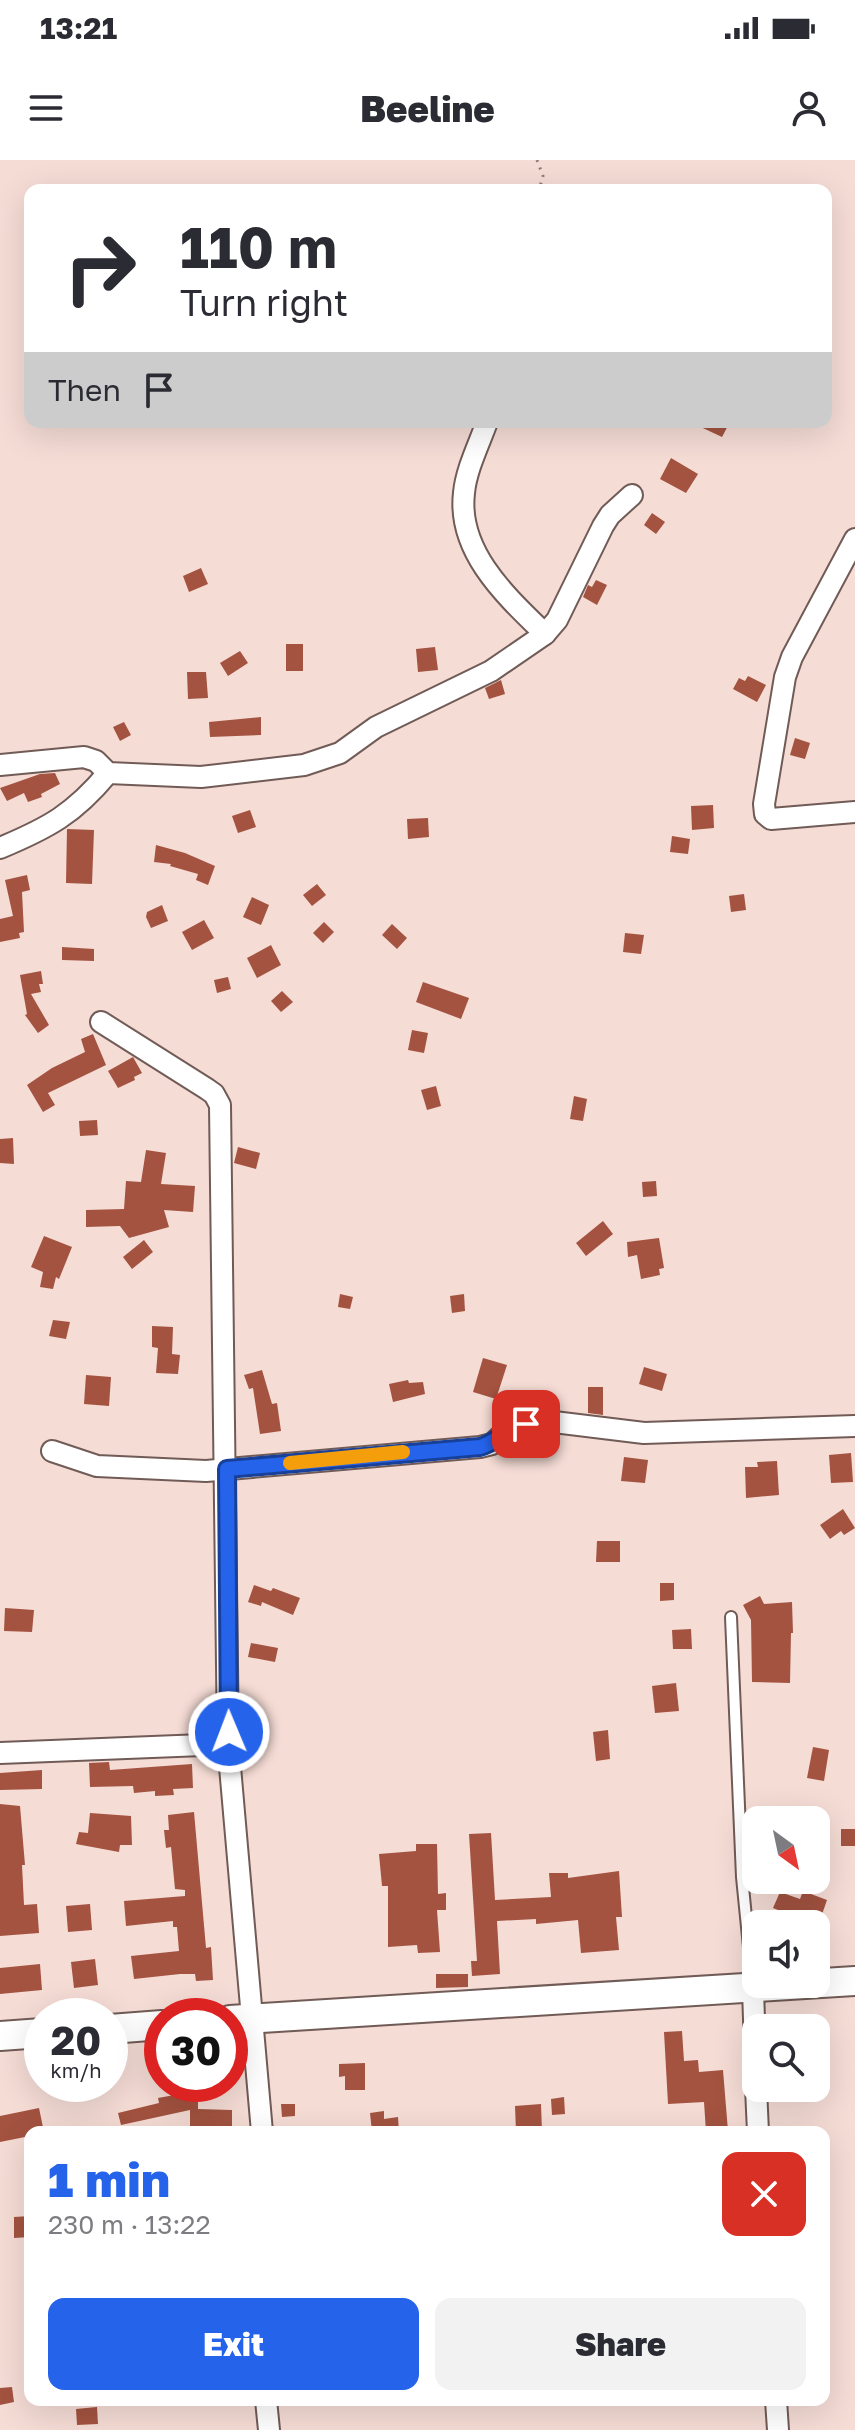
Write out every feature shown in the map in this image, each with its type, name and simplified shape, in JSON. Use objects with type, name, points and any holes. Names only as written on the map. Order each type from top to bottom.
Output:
[{"type":"main road","points":[[830,1981],[854,1979]]},
{"type":"main road","points":[[248,2020],[742,1990]]},
{"type":"main road","points":[[0,2036],[24,2034]]},
{"type":"street","points":[[485,428],[464,488],[464,515],[470,537],[500,591],[545,634]]},
{"type":"street","points":[[0,765],[84,757],[96,761],[108,773],[201,777],[325,760],[376,727],[491,671],[545,634],[557,620],[603,526],[610,515],[632,495]]},
{"type":"street","points":[[855,539],[792,657],[785,677],[764,804],[765,814],[771,819],[855,812]]},
{"type":"street","points":[[0,848],[57,822],[92,792],[108,773]]},
{"type":"street","points":[[101,1022],[207,1089],[220,1105],[223,1404],[227,1469],[228,1744],[240,1998]]},
{"type":"street","points":[[52,1451],[97,1466],[206,1471],[480,1447],[492,1444],[508,1429],[554,1422],[644,1433],[855,1426]]},
{"type":"street","points":[[0,1753],[228,1744]]},
{"type":"street","points":[[248,2057],[261,2126]]},
{"type":"street","points":[[757,2102],[758,2126]]},
{"type":"street","points":[[267,2406],[269,2430]]},
{"type":"street","points":[[776,2406],[778,2430]]},
{"type":"lane","points":[[731,1617],[745,1910]]},
{"type":"path","points":[[537,160],[543,176],[541,184]]},
{"type":"building","points":[[703,428],[727,428],[722,437]]},
{"type":"building","points":[[671,458],[698,474],[686,493],[660,479]]},
{"type":"building","points":[[652,513],[665,522],[656,534],[644,525]]},
{"type":"building","points":[[201,568],[208,584],[189,592],[183,576]]},
{"type":"building","points":[[596,580],[607,585],[597,605],[583,597],[588,585],[592,587]]},
{"type":"building","points":[[286,644],[303,644],[303,671],[286,671]]},
{"type":"building","points":[[435,647],[438,670],[418,672],[416,649]]},
{"type":"building","points":[[240,651],[248,663],[228,676],[220,663]]},
{"type":"building","points":[[187,672],[206,672],[208,698],[188,699]]},
{"type":"building","points":[[748,676],[766,685],[757,702],[733,689],[739,678],[745,681]]},
{"type":"building","points":[[501,680],[505,694],[489,699],[485,688]]},
{"type":"building","points":[[261,717],[261,735],[210,737],[209,722]]},
{"type":"building","points":[[124,722],[131,735],[120,741],[113,727]]},
{"type":"building","points":[[795,738],[810,743],[805,759],[790,755]]},
{"type":"building","points":[[55,773],[60,784],[41,794],[42,797],[28,802],[24,793],[7,801],[0,788],[40,774]]},
{"type":"building","points":[[713,805],[714,828],[692,830],[691,806]]},
{"type":"building","points":[[250,810],[256,827],[238,833],[232,816]]},
{"type":"building","points":[[428,818],[429,837],[408,839],[407,819]]},
{"type":"building","points":[[67,829],[94,830],[92,884],[66,883]]},
{"type":"building","points":[[672,836],[690,839],[688,854],[670,852]]},
{"type":"building","points":[[156,845],[215,866],[208,885],[196,880],[198,874],[171,864],[154,862]]},
{"type":"building","points":[[27,875],[30,890],[22,892],[24,932],[19,933],[20,938],[0,942],[0,919],[13,916],[5,880]]},
{"type":"building","points":[[317,884],[326,895],[312,906],[303,895]]},
{"type":"building","points":[[744,894],[746,910],[731,912],[729,896]]},
{"type":"building","points":[[252,897],[269,905],[261,925],[243,917]]},
{"type":"building","points":[[162,905],[168,921],[151,928],[147,912]]},
{"type":"building","points":[[204,920],[214,938],[192,950],[182,932]]},
{"type":"building","points":[[324,922],[334,932],[323,943],[313,933]]},
{"type":"building","points":[[392,924],[407,938],[397,949],[382,935]]},
{"type":"building","points":[[625,933],[644,935],[641,954],[623,952]]},
{"type":"building","points":[[271,945],[281,965],[257,978],[247,958]]},
{"type":"building","points":[[62,947],[94,949],[94,961],[62,960]]},
{"type":"building","points":[[41,971],[41,992],[31,994],[49,1025],[38,1033],[25,1015],[20,975]]},
{"type":"building","points":[[228,977],[231,989],[217,993],[214,980]]},
{"type":"building","points":[[423,982],[469,998],[461,1019],[416,1002]]},
{"type":"building","points":[[282,991],[293,1002],[281,1012],[271,1001]]},
{"type":"building","points":[[412,1030],[428,1033],[424,1053],[408,1050]]},
{"type":"building","points":[[93,1034],[106,1065],[48,1093],[55,1105],[43,1112],[27,1085],[52,1068],[85,1052],[81,1039]]},
{"type":"building","points":[[133,1057],[142,1073],[118,1088],[108,1071]]},
{"type":"building","points":[[436,1086],[441,1106],[427,1110],[421,1090]]},
{"type":"building","points":[[574,1096],[587,1099],[583,1121],[570,1119]]},
{"type":"building","points":[[97,1120],[98,1135],[80,1136],[79,1121]]},
{"type":"building","points":[[13,1138],[14,1164],[0,1163],[0,1139]]},
{"type":"building","points":[[238,1147],[260,1153],[256,1169],[234,1163]]},
{"type":"building","points":[[146,1150],[166,1153],[161,1184],[195,1186],[193,1212],[164,1210],[169,1227],[129,1238],[120,1226],[86,1227],[86,1210],[124,1209],[126,1181],[141,1182]]},
{"type":"building","points":[[656,1181],[657,1196],[643,1197],[642,1182]]},
{"type":"building","points":[[603,1221],[613,1234],[586,1256],[576,1243]]},
{"type":"building","points":[[44,1236],[72,1247],[53,1289],[40,1287],[43,1272],[31,1267]]},
{"type":"building","points":[[659,1238],[664,1268],[659,1269],[660,1275],[641,1279],[637,1255],[628,1257],[627,1242]]},
{"type":"building","points":[[144,1240],[153,1252],[132,1269],[123,1257]]},
{"type":"building","points":[[340,1294],[353,1297],[350,1309],[338,1307]]},
{"type":"building","points":[[464,1294],[465,1311],[452,1313],[450,1296]]},
{"type":"building","points":[[53,1320],[70,1322],[66,1339],[49,1336]]},
{"type":"building","points":[[152,1326],[173,1327],[172,1354],[180,1355],[178,1374],[156,1373],[158,1348],[152,1347]]},
{"type":"building","points":[[483,1358],[507,1365],[496,1399],[473,1392]]},
{"type":"building","points":[[644,1367],[667,1374],[662,1391],[639,1384]]},
{"type":"building","points":[[262,1370],[272,1404],[277,1403],[281,1431],[260,1434],[253,1388],[249,1389],[244,1375]]},
{"type":"building","points":[[86,1375],[111,1377],[109,1406],[84,1404]]},
{"type":"building","points":[[408,1380],[409,1383],[423,1382],[425,1394],[393,1402],[389,1384]]},
{"type":"building","points":[[588,1387],[603,1387],[603,1415],[588,1413]]},
{"type":"building","points":[[851,1453],[853,1482],[831,1483],[829,1455]]},
{"type":"building","points":[[624,1457],[648,1460],[645,1483],[621,1481]]},
{"type":"building","points":[[777,1461],[779,1495],[746,1498],[745,1467],[758,1467],[757,1462]]},
{"type":"building","points":[[843,1509],[855,1528],[844,1535],[841,1531],[830,1539],[820,1525]]},
{"type":"building","points":[[597,1541],[620,1541],[620,1562],[596,1562]]},
{"type":"building","points":[[660,1583],[674,1583],[674,1600],[660,1601]]},
{"type":"building","points":[[254,1585],[300,1598],[293,1615],[262,1602],[261,1606],[248,1602]]},
{"type":"building","points":[[760,1596],[764,1604],[792,1602],[790,1683],[752,1682],[751,1620],[743,1605]]},
{"type":"building","points":[[5,1608],[34,1610],[32,1632],[4,1631]]},
{"type":"building","points":[[691,1629],[692,1649],[673,1649],[672,1630]]},
{"type":"building","points":[[251,1643],[278,1648],[275,1662],[248,1657]]},
{"type":"building","points":[[676,1683],[679,1711],[655,1713],[652,1686]]},
{"type":"building","points":[[608,1730],[610,1759],[596,1761],[593,1732]]},
{"type":"building","points":[[813,1747],[829,1750],[824,1781],[807,1778]]},
{"type":"building","points":[[109,1762],[110,1770],[192,1764],[193,1788],[173,1789],[174,1795],[155,1796],[155,1791],[134,1793],[133,1786],[90,1787],[89,1763]]},
{"type":"building","points":[[42,1770],[42,1789],[0,1790],[0,1773]]},
{"type":"building","points":[[0,1804],[20,1806],[25,1865],[22,1865],[24,1905],[37,1904],[39,1933],[0,1936]]},
{"type":"building","points":[[194,1812],[206,1948],[211,1947],[213,1980],[196,1981],[195,1974],[134,1979],[131,1956],[179,1951],[177,1927],[173,1927],[173,1921],[126,1926],[124,1901],[185,1896],[185,1890],[175,1889],[171,1847],[166,1848],[164,1830],[169,1830],[168,1815]]},
{"type":"building","points":[[90,1813],[131,1816],[132,1845],[120,1845],[119,1852],[76,1844],[79,1832],[88,1833]]},
{"type":"building","points":[[841,1829],[855,1829],[855,1846],[841,1846]]},
{"type":"building","points":[[491,1833],[495,1900],[551,1897],[549,1873],[568,1873],[568,1878],[619,1871],[622,1917],[616,1917],[619,1950],[581,1953],[578,1920],[536,1924],[536,1919],[497,1921],[500,1974],[472,1976],[471,1961],[477,1961],[469,1834]]},
{"type":"building","points":[[416,1844],[437,1844],[438,1894],[446,1893],[446,1910],[437,1910],[440,1952],[418,1953],[417,1945],[388,1947],[388,1886],[382,1886],[379,1854],[416,1851]]},
{"type":"building","points":[[779,1894],[800,1899],[802,1894],[811,1894],[827,1900],[824,1910],[773,1908]]},
{"type":"building","points":[[90,1904],[92,1930],[68,1932],[66,1906]]},
{"type":"building","points":[[95,1959],[98,1985],[74,1988],[71,1962]]},
{"type":"building","points":[[40,1964],[42,1990],[0,1994],[0,1968]]},
{"type":"building","points":[[436,1974],[468,1974],[468,1987],[436,1988]]},
{"type":"building","points":[[682,2031],[684,2061],[698,2060],[699,2072],[723,2070],[728,2126],[706,2126],[704,2102],[668,2104],[664,2032]]},
{"type":"building","points":[[365,2063],[365,2090],[345,2090],[345,2076],[339,2077],[339,2064]]},
{"type":"building","points":[[564,2097],[565,2114],[552,2115],[551,2099]]},
{"type":"building","points":[[198,2102],[198,2109],[232,2110],[232,2126],[190,2126],[190,2110],[121,2125],[118,2113],[159,2103]]},
{"type":"building","points":[[281,2104],[295,2104],[295,2116],[282,2117]]},
{"type":"building","points":[[541,2104],[542,2126],[516,2126],[515,2106]]},
{"type":"building","points":[[39,2108],[43,2126],[24,2126],[24,2137],[0,2142],[0,2116]]},
{"type":"building","points":[[384,2111],[384,2119],[398,2117],[399,2126],[371,2126],[370,2113]]},
{"type":"building","points":[[24,2216],[24,2237],[14,2238],[14,2217]]},
{"type":"building","points":[[12,2387],[14,2402],[0,2405],[0,2388]]},
{"type":"building","points":[[97,2407],[98,2424],[77,2425],[76,2409]]},
{"type":"slow traffic","points":[[290,1463],[403,1452]]},
{"type":"route","points":[[229,1732],[227,1469],[480,1447],[492,1444],[508,1429],[526,1424]]}]
